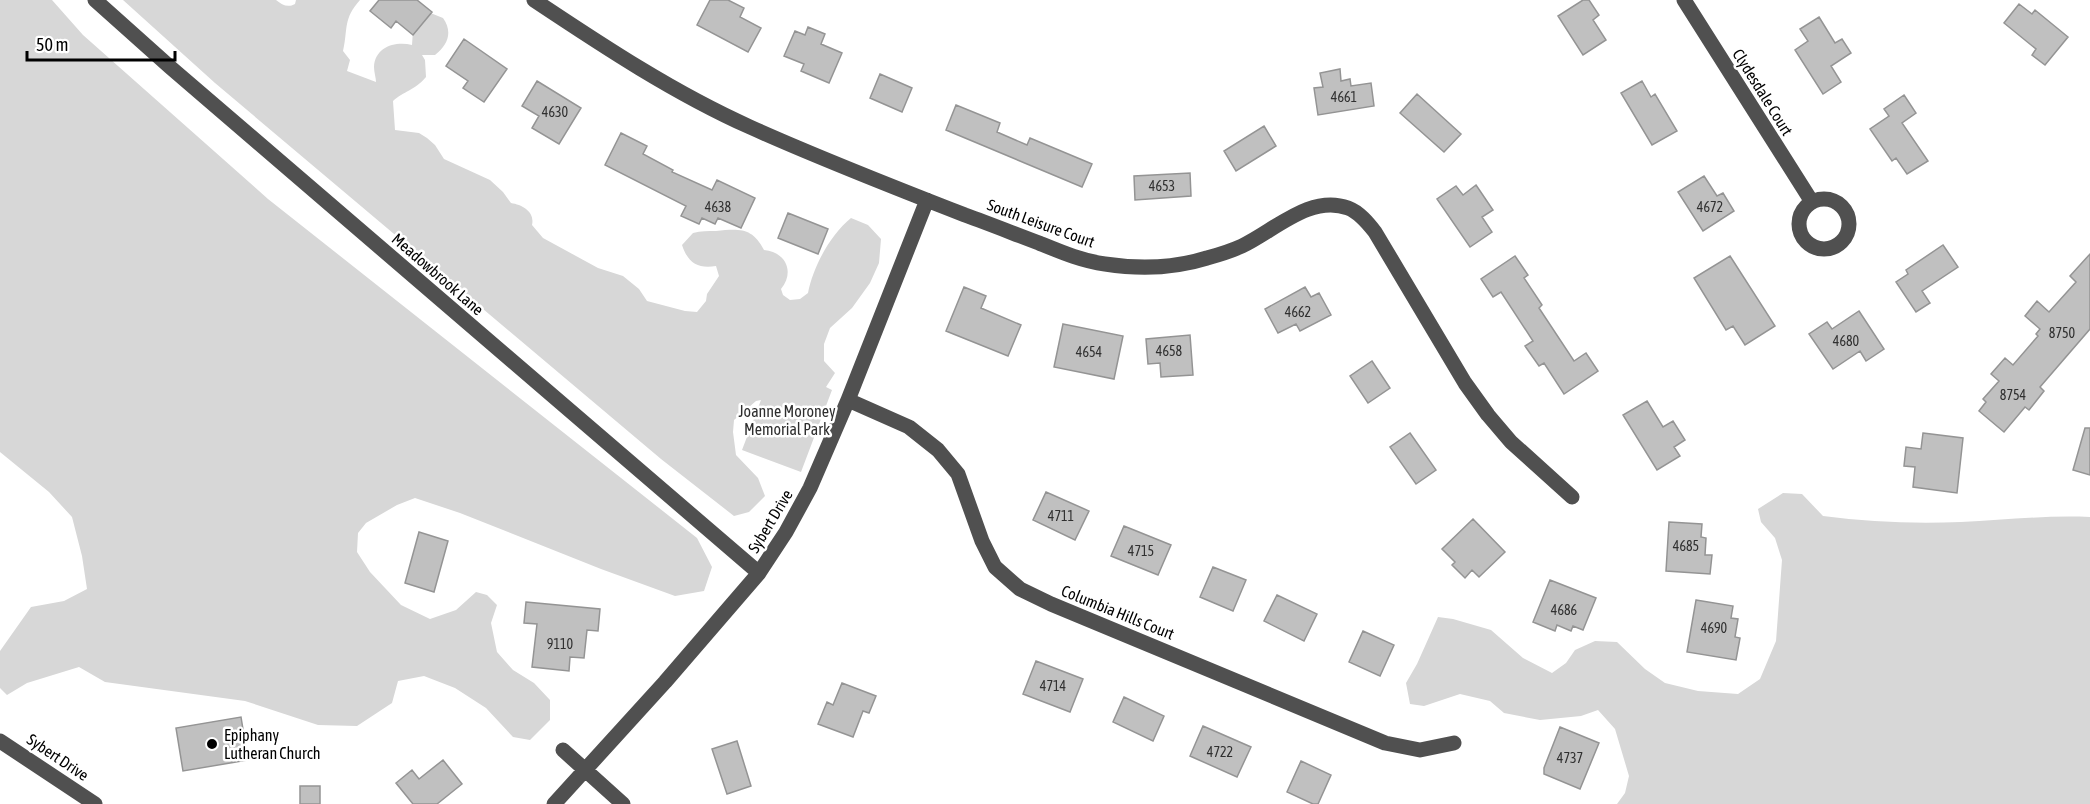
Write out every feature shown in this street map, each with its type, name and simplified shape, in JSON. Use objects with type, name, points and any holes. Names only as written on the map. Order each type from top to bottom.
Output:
[{"type":"street","name":"Meadowbrook Lane","points":[[95,0],[759,573]]},
{"type":"street","name":"South Leisure Court","points":[[534,0],[636,65],[749,127],[1074,257],[1103,264],[1133,267],[1168,266],[1204,259],[1242,246],[1311,208],[1336,205],[1350,208],[1365,219],[1376,232],[1465,383],[1488,415],[1511,442],[1572,497]]},
{"type":"street","name":"Clydesdale Court","points":[[1684,0],[1812,202]]},
{"type":"street","name":"Sybert Drive","points":[[554,804],[759,573],[786,532],[810,488],[848,400],[927,200]]},
{"type":"street","name":"Columbia Hills Court","points":[[848,400],[909,427],[938,450],[958,474],[982,541],[996,567],[1020,589],[1385,743],[1420,750],[1454,743]]},
{"type":"street","name":"Sybert Drive","points":[[0,741],[95,804]]},
{"type":"street","points":[[563,750],[624,804]]},
{"type":"green space","points":[[0,0],[52,0],[83,35],[268,199],[697,538],[712,567],[704,591],[675,596],[460,513],[415,498],[397,505],[366,523],[358,533],[357,552],[370,572],[401,605],[430,619],[456,610],[476,592],[487,595],[497,605],[491,623],[497,652],[513,670],[534,683],[550,700],[550,720],[530,740],[513,737],[486,708],[455,688],[424,676],[398,681],[392,703],[357,726],[318,725],[245,701],[105,682],[79,667],[27,683],[7,695],[0,688],[0,651],[31,607],[64,601],[87,589],[82,556],[72,517],[49,492],[0,452]]},
{"type":"green space","name":"Joanne Moroney Memorial Park","points":[[123,0],[276,0],[287,6],[295,4],[296,0],[360,0],[348,18],[343,51],[350,60],[347,71],[376,82],[375,60],[382,50],[399,44],[412,45],[413,30],[428,12],[443,18],[448,28],[448,38],[435,55],[422,55],[425,60],[426,77],[393,101],[395,130],[419,133],[435,145],[444,159],[490,180],[511,203],[520,205],[530,213],[532,225],[543,238],[598,268],[623,276],[639,289],[647,301],[697,312],[706,301],[707,294],[719,276],[716,266],[704,267],[694,263],[687,256],[682,245],[693,233],[738,230],[750,233],[764,250],[778,255],[786,264],[787,276],[781,289],[783,295],[790,300],[800,299],[808,293],[814,273],[829,242],[843,225],[851,218],[868,225],[881,239],[879,263],[870,283],[852,308],[830,328],[824,344],[824,361],[835,373],[826,387],[832,390],[801,472],[742,450],[761,400],[756,401],[734,420],[733,432],[736,455],[758,478],[765,496],[749,512],[734,516],[661,459],[215,83]]},
{"type":"green space","points":[[1783,493],[1802,494],[1823,516],[1857,520],[1943,523],[2042,517],[2090,517],[2090,804],[1617,804],[1625,793],[1629,776],[1615,729],[1598,710],[1581,716],[1540,720],[1504,713],[1490,701],[1460,694],[1424,706],[1410,704],[1406,683],[1438,617],[1491,630],[1523,658],[1552,673],[1566,663],[1575,650],[1595,641],[1617,642],[1645,669],[1665,683],[1698,691],[1738,694],[1760,679],[1776,641],[1782,560],[1775,538],[1761,522],[1758,509]]},
{"type":"building","points":[[379,0],[417,0],[432,12],[413,35],[396,21],[391,28],[370,11]]},
{"type":"building","points":[[710,0],[728,0],[744,8],[740,17],[761,28],[748,52],[697,25]]},
{"type":"building","points":[[1583,0],[1589,0],[1599,15],[1593,20],[1606,40],[1583,55],[1558,16]]},
{"type":"building","points":[[2019,4],[2032,14],[2035,10],[2068,37],[2045,65],[2032,55],[2036,49],[2004,23]]},
{"type":"building","points":[[1819,17],[1835,43],[1842,39],[1851,53],[1831,66],[1841,82],[1823,94],[1795,50],[1808,41],[1800,29]]},
{"type":"building","points":[[808,27],[825,34],[821,44],[842,53],[829,83],[801,71],[804,64],[784,56],[795,31],[805,35]]},
{"type":"building","points":[[464,39],[507,69],[484,102],[463,88],[468,81],[446,66]]},
{"type":"building","points":[[1340,69],[1341,81],[1350,79],[1351,86],[1371,83],[1374,106],[1318,115],[1314,88],[1323,87],[1320,73]]},
{"type":"building","points":[[880,74],[912,88],[902,112],[870,98]]},
{"type":"building","points":[[537,81],[581,108],[559,144],[532,128],[539,116],[522,106]]},
{"type":"building","points":[[1642,81],[1651,97],[1655,94],[1677,131],[1652,145],[1621,93]]},
{"type":"building","points":[[1417,94],[1461,134],[1444,152],[1400,113]]},
{"type":"building","points":[[1904,95],[1916,113],[1902,123],[1928,161],[1907,174],[1896,158],[1892,161],[1870,129],[1889,116],[1884,109]]},
{"type":"building","points":[[956,105],[1000,123],[997,132],[1027,145],[1030,138],[1092,164],[1082,187],[946,130]]},
{"type":"building","points":[[1264,126],[1276,146],[1236,171],[1224,151]]},
{"type":"building","points":[[621,133],[647,146],[643,154],[673,170],[672,172],[712,190],[717,180],[755,198],[741,228],[718,218],[715,224],[702,218],[699,224],[681,216],[686,206],[605,165]]},
{"type":"building","points":[[1190,173],[1191,196],[1135,200],[1134,176]]},
{"type":"building","points":[[1704,176],[1717,196],[1723,193],[1734,211],[1703,231],[1678,192]]},
{"type":"building","points":[[1476,185],[1493,210],[1482,217],[1492,232],[1470,247],[1437,199],[1456,186],[1463,195]]},
{"type":"building","points":[[788,213],[828,229],[818,254],[778,238]]},
{"type":"building","points":[[1943,245],[1958,267],[1922,291],[1930,303],[1916,312],[1896,282],[1908,274],[1906,270]]},
{"type":"building","points":[[2090,254],[2090,329],[2040,387],[2044,391],[2029,410],[2025,407],[2004,432],[1979,411],[1986,402],[1983,399],[1999,381],[1991,374],[2005,358],[2013,365],[2038,336],[2036,334],[2040,329],[2025,316],[2037,301],[2049,312],[2076,282],[2070,276]]},
{"type":"building","points":[[1515,256],[1528,275],[1524,278],[1542,305],[1539,308],[1574,361],[1586,353],[1598,371],[1564,394],[1544,363],[1539,366],[1525,346],[1533,341],[1501,292],[1493,297],[1481,279]]},
{"type":"building","points":[[1730,256],[1775,326],[1745,345],[1733,326],[1726,330],[1694,278]]},
{"type":"building","points":[[964,287],[986,296],[981,308],[1021,325],[1008,356],[946,331]]},
{"type":"building","points":[[1305,287],[1311,297],[1319,293],[1331,315],[1300,331],[1296,324],[1278,333],[1265,309]]},
{"type":"building","points":[[1859,311],[1884,349],[1866,361],[1860,351],[1833,369],[1809,334],[1827,322],[1832,329]]},
{"type":"building","points":[[1063,324],[1123,336],[1114,379],[1054,367]]},
{"type":"building","points":[[1190,335],[1193,375],[1161,377],[1160,363],[1148,364],[1146,339]]},
{"type":"building","points":[[1372,361],[1390,388],[1368,403],[1350,376]]},
{"type":"building","points":[[1647,401],[1663,427],[1673,421],[1685,440],[1674,447],[1680,456],[1657,470],[1623,415]]},
{"type":"building","points":[[2085,428],[2090,428],[2090,475],[2073,470]]},
{"type":"building","points":[[1410,433],[1436,470],[1416,484],[1390,447]]},
{"type":"building","points":[[1923,433],[1963,438],[1957,493],[1913,487],[1915,467],[1904,466],[1906,447],[1921,449]]},
{"type":"building","points":[[1046,492],[1089,511],[1075,540],[1033,520]]},
{"type":"building","points":[[1473,519],[1505,552],[1479,577],[1472,570],[1465,578],[1452,565],[1455,562],[1442,549]]},
{"type":"building","points":[[1669,522],[1702,524],[1701,537],[1706,538],[1705,555],[1712,555],[1710,574],[1666,571]]},
{"type":"building","points":[[1124,526],[1171,545],[1158,575],[1111,556]]},
{"type":"building","points":[[419,532],[448,541],[434,592],[405,583]]},
{"type":"building","points":[[1213,567],[1246,580],[1233,611],[1200,597]]},
{"type":"building","points":[[1550,580],[1596,598],[1583,630],[1573,626],[1571,631],[1557,625],[1555,631],[1533,622]]},
{"type":"building","points":[[1277,595],[1317,614],[1304,641],[1264,621]]},
{"type":"building","points":[[1696,600],[1733,606],[1731,618],[1738,619],[1735,637],[1740,638],[1736,660],[1687,652]]},
{"type":"building","points":[[526,602],[600,609],[598,631],[587,630],[584,658],[570,657],[569,671],[532,667],[537,624],[524,623]]},
{"type":"building","points":[[1363,631],[1394,645],[1380,676],[1349,662]]},
{"type":"building","points":[[1036,661],[1083,679],[1070,712],[1023,694]]},
{"type":"building","points":[[842,683],[876,696],[869,713],[863,711],[853,737],[818,724],[827,702],[833,705]]},
{"type":"building","points":[[1124,697],[1164,716],[1153,741],[1113,722]]},
{"type":"building","name":"Epiphany Lutheran Church","points":[[241,717],[248,760],[183,771],[176,728]]},
{"type":"building","points":[[1203,726],[1251,747],[1237,777],[1190,756]]},
{"type":"building","points":[[1560,727],[1599,743],[1580,789],[1544,774],[1544,768]]},
{"type":"building","points":[[737,741],[751,786],[727,794],[712,749]]},
{"type":"building","points":[[443,760],[462,784],[437,804],[413,804],[396,783],[412,770],[419,779]]},
{"type":"building","points":[[1301,761],[1331,775],[1318,804],[1313,804],[1287,792]]},
{"type":"building","points":[[300,786],[320,786],[320,804],[300,804]]},
{"type":"place","name":"Epiphany Lutheran Church","points":[[212,744]]}]
